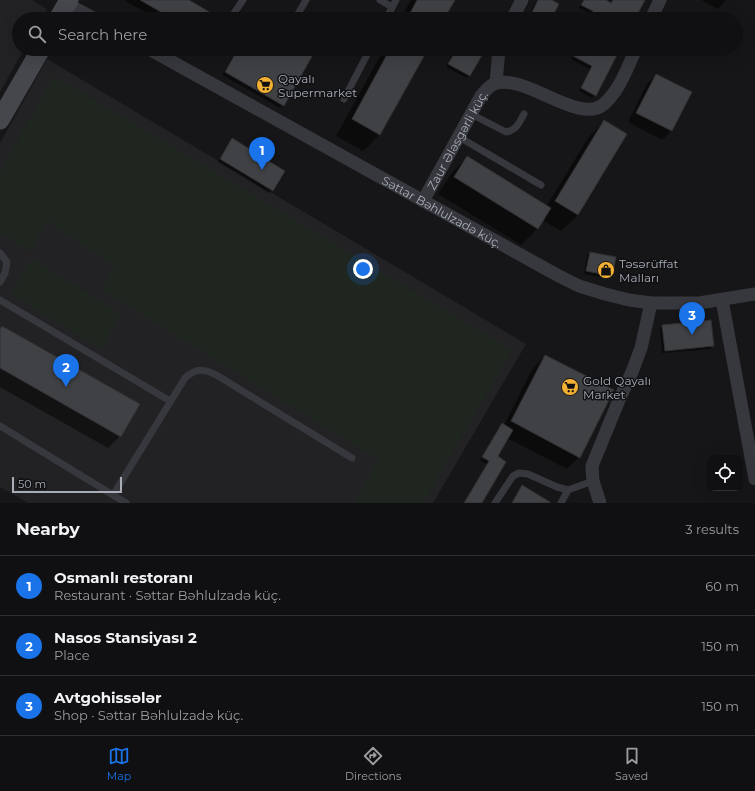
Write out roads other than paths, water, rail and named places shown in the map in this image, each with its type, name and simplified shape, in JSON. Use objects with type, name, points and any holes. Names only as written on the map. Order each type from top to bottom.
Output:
[{"type":"street","points":[[516,12],[522,0]]},
{"type":"street","points":[[654,12],[660,0]]},
{"type":"street","points":[[64,6],[78,12]]},
{"type":"street","points":[[0,120],[37,56]]},
{"type":"street","name":"Səttar Bəhlulzadə küç.","points":[[162,56],[579,286],[623,298],[651,302],[699,303],[755,294]]},
{"type":"street","name":"Zaur Ələsgərli küç.","points":[[496,83],[498,56]]},
{"type":"street","name":"Zaur Ələsgərli küç.","points":[[423,201],[481,96],[490,86],[496,83],[507,82],[523,86],[580,109],[594,110],[603,105],[612,96],[633,56]]},
{"type":"street","points":[[722,300],[755,479]]},
{"type":"street","points":[[600,503],[593,481],[592,466],[639,354],[651,302]]},
{"type":"lane","points":[[235,12],[243,0]]},
{"type":"lane","points":[[299,12],[306,0]]},
{"type":"lane","points":[[380,0],[394,3],[390,12]]},
{"type":"lane","points":[[344,99],[366,56]]},
{"type":"lane","points":[[471,114],[506,132],[512,131],[517,127],[524,114]]},
{"type":"lane","points":[[459,137],[541,185]]},
{"type":"lane","points":[[0,253],[6,262],[5,272],[0,282]]},
{"type":"lane","points":[[0,300],[170,401]]},
{"type":"lane","points":[[113,495],[185,378],[191,372],[200,370],[209,371],[352,458]]},
{"type":"lane","points":[[0,426],[126,503]]},
{"type":"lane","points":[[495,503],[513,476],[519,472],[528,474],[557,487],[568,490],[593,481]]},
{"type":"lane","points":[[561,503],[568,490]]},
{"type":"place","name":"Qayalı Supermarket","points":[[265,85]]},
{"type":"place","name":"Osmanlı restoranı","points":[[262,170]]},
{"type":"place","name":"Təsərüffat Malları","points":[[606,270]]},
{"type":"place","name":"Avtgohissələr","points":[[692,335]]},
{"type":"place","name":"Nasos Stansiyası 2","points":[[66,387]]},
{"type":"place","name":"Gold Qayalı Market","points":[[570,387]]}]
